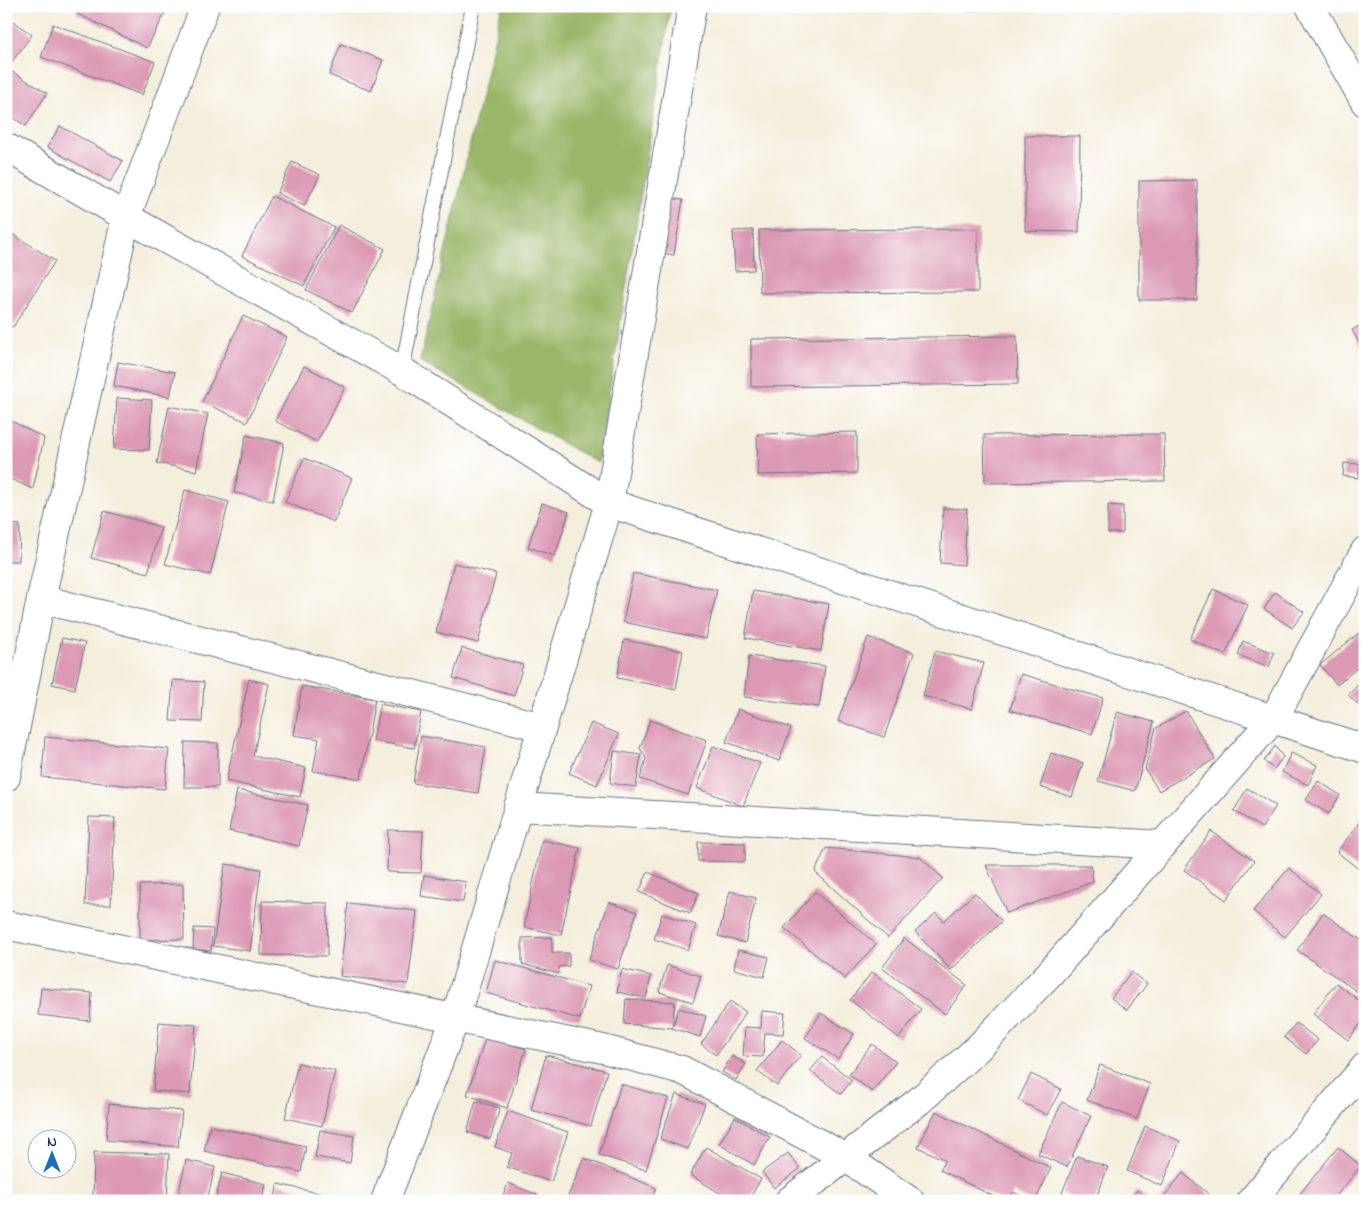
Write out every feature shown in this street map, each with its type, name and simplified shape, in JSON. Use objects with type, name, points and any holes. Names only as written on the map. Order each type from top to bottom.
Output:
[{"type":"main road","points":[[6,777],[41,598],[126,217],[205,6]]},
{"type":"main road","points":[[385,1201],[455,1019],[609,503],[692,6]]},
{"type":"main road","points":[[1310,6],[1365,102]]},
{"type":"main road","points":[[6,147],[126,217],[402,372],[609,503],[1365,749]]},
{"type":"main road","points":[[789,1201],[920,1101],[978,1048],[1050,973],[1274,718],[1365,551]]},
{"type":"main road","points":[[41,598],[542,727]]},
{"type":"main road","points":[[518,807],[1163,845]]},
{"type":"main road","points":[[6,926],[603,1049],[682,1070],[845,1158],[910,1201]]},
{"type":"main road","points":[[1252,1201],[1365,1067]]},
{"type":"lane","points":[[402,372],[472,6]]},
{"type":"green space","points":[[502,6],[671,6],[598,463],[420,361]]},
{"type":"building","points":[[80,6],[161,6],[167,9],[147,48],[76,13]]},
{"type":"building","points":[[964,6],[1025,6],[1025,8],[964,11]]},
{"type":"building","points":[[6,16],[32,35],[11,63],[6,59]]},
{"type":"building","points":[[53,24],[155,62],[142,95],[41,57]]},
{"type":"building","points":[[341,44],[383,60],[371,91],[329,75]]},
{"type":"building","points":[[6,68],[47,93],[26,126],[6,113]]},
{"type":"building","points":[[60,126],[123,161],[110,182],[47,147]]},
{"type":"building","points":[[1025,136],[1080,136],[1079,232],[1025,231]]},
{"type":"building","points":[[292,162],[320,175],[304,206],[277,193]]},
{"type":"building","points":[[1197,180],[1197,300],[1139,300],[1139,181]]},
{"type":"building","points":[[272,196],[334,227],[304,286],[242,256]]},
{"type":"building","points":[[669,198],[683,200],[674,255],[661,253]]},
{"type":"building","points":[[339,225],[385,249],[352,313],[306,290]]},
{"type":"building","points":[[978,229],[978,292],[760,293],[759,230]]},
{"type":"building","points":[[6,230],[55,261],[13,327],[6,323]]},
{"type":"building","points":[[753,230],[754,270],[735,271],[733,231]]},
{"type":"building","points":[[243,316],[287,337],[247,422],[202,402]]},
{"type":"building","points":[[1365,323],[1365,354],[1352,330]]},
{"type":"building","points":[[1017,336],[1018,384],[751,387],[751,339]]},
{"type":"building","points":[[118,362],[175,372],[170,397],[114,386]]},
{"type":"building","points":[[304,366],[345,387],[317,442],[275,421]]},
{"type":"building","points":[[117,398],[152,400],[149,450],[114,449]]},
{"type":"building","points":[[169,406],[208,414],[196,471],[157,463]]},
{"type":"building","points":[[6,418],[44,438],[33,489],[6,477]]},
{"type":"building","points":[[857,432],[857,473],[758,475],[757,434]]},
{"type":"building","points":[[1164,434],[1165,481],[985,483],[984,435]]},
{"type":"building","points":[[246,435],[284,443],[273,501],[234,493]]},
{"type":"building","points":[[304,458],[352,478],[334,522],[285,502]]},
{"type":"building","points":[[1344,463],[1360,464],[1359,478],[1343,476]]},
{"type":"building","points":[[185,490],[229,502],[210,575],[165,564]]},
{"type":"building","points":[[542,503],[569,512],[555,556],[528,547]]},
{"type":"building","points":[[1108,505],[1123,506],[1123,533],[1108,533]]},
{"type":"building","points":[[943,508],[967,509],[964,565],[940,563]]},
{"type":"building","points":[[104,511],[161,527],[148,573],[91,558]]},
{"type":"building","points":[[6,524],[20,525],[19,561],[6,561]]},
{"type":"building","points":[[454,563],[496,574],[478,643],[436,632]]},
{"type":"building","points":[[633,573],[717,590],[706,639],[623,622]]},
{"type":"building","points":[[1213,589],[1248,605],[1225,655],[1190,639]]},
{"type":"building","points":[[753,591],[829,604],[821,651],[745,638]]},
{"type":"building","points":[[1275,592],[1304,612],[1292,628],[1264,609]]},
{"type":"building","points":[[1365,628],[1365,661],[1337,685],[1320,665]]},
{"type":"building","points":[[868,637],[914,653],[884,737],[838,721]]},
{"type":"building","points":[[62,638],[85,643],[75,689],[52,684]]},
{"type":"building","points":[[624,640],[683,651],[676,689],[617,678]]},
{"type":"building","points":[[1243,641],[1274,653],[1269,667],[1238,655]]},
{"type":"building","points":[[462,648],[523,665],[514,696],[453,678]]},
{"type":"building","points":[[935,651],[984,663],[972,709],[923,696]]},
{"type":"building","points":[[749,656],[825,666],[819,707],[744,697]]},
{"type":"building","points":[[1021,674],[1103,698],[1092,734],[1010,710]]},
{"type":"building","points":[[1365,678],[1365,711],[1348,695]]},
{"type":"building","points":[[249,679],[269,684],[253,756],[306,768],[300,797],[226,781]]},
{"type":"building","points":[[173,680],[204,682],[202,722],[170,721]]},
{"type":"building","points":[[302,686],[375,699],[361,779],[313,771],[319,739],[294,735]]},
{"type":"building","points":[[380,704],[421,712],[414,748],[373,741]]},
{"type":"building","points":[[738,709],[791,728],[779,761],[726,742]]},
{"type":"building","points":[[1186,711],[1215,759],[1159,791],[1145,769],[1156,728]]},
{"type":"building","points":[[1117,712],[1154,722],[1135,791],[1098,781]]},
{"type":"building","points":[[650,720],[707,740],[688,795],[640,779],[646,759],[640,748]]},
{"type":"building","points":[[591,723],[619,734],[597,785],[569,773]]},
{"type":"building","points":[[421,736],[486,747],[478,793],[413,783]]},
{"type":"building","points":[[45,737],[169,749],[165,789],[42,777]]},
{"type":"building","points":[[185,742],[218,743],[218,787],[184,787]]},
{"type":"building","points":[[713,746],[760,763],[743,806],[697,788]]},
{"type":"building","points":[[1275,746],[1283,757],[1274,769],[1264,761]]},
{"type":"building","points":[[614,751],[641,755],[636,787],[610,783]]},
{"type":"building","points":[[1051,753],[1083,763],[1072,797],[1040,787]]},
{"type":"building","points":[[1291,753],[1317,765],[1308,785],[1282,772]]},
{"type":"building","points":[[1318,781],[1340,795],[1329,814],[1306,800]]},
{"type":"building","points":[[1247,788],[1276,806],[1262,828],[1234,811]]},
{"type":"building","points":[[237,790],[308,805],[299,846],[229,831]]},
{"type":"building","points":[[1365,815],[1365,874],[1337,852]]},
{"type":"building","points":[[89,817],[115,818],[111,905],[85,905]]},
{"type":"building","points":[[388,830],[423,831],[421,873],[387,872]]},
{"type":"building","points":[[1211,831],[1254,861],[1226,900],[1184,870]]},
{"type":"building","points":[[542,840],[580,848],[561,935],[524,927]]},
{"type":"building","points":[[698,842],[745,843],[745,862],[698,861]]},
{"type":"building","points":[[826,848],[920,857],[943,878],[888,938],[815,872]]},
{"type":"building","points":[[225,864],[261,869],[250,951],[213,946]]},
{"type":"building","points":[[986,865],[1091,865],[1093,882],[1007,913]]},
{"type":"building","points":[[1289,868],[1321,894],[1285,937],[1253,911]]},
{"type":"building","points":[[648,872],[699,893],[690,913],[639,892]]},
{"type":"building","points":[[424,875],[466,882],[463,902],[421,896]]},
{"type":"building","points":[[183,884],[184,939],[140,940],[140,885]]},
{"type":"building","points":[[730,891],[756,898],[745,943],[718,936]]},
{"type":"building","points":[[815,892],[876,944],[845,979],[784,928]]},
{"type":"building","points":[[975,893],[1002,921],[951,970],[915,932],[936,913],[944,921]]},
{"type":"building","points":[[262,901],[328,903],[327,956],[261,955]]},
{"type":"building","points":[[609,902],[637,912],[618,969],[589,960]]},
{"type":"building","points":[[348,903],[417,911],[408,984],[340,976]]},
{"type":"building","points":[[1323,913],[1365,943],[1365,997],[1297,950]]},
{"type":"building","points":[[662,914],[696,925],[688,950],[654,939]]},
{"type":"building","points":[[194,928],[213,929],[211,951],[193,949]]},
{"type":"building","points":[[552,937],[552,953],[569,953],[569,966],[559,967],[559,974],[522,964],[522,938]]},
{"type":"building","points":[[904,938],[967,985],[945,1014],[882,968]]},
{"type":"building","points":[[738,950],[769,957],[764,977],[734,969]]},
{"type":"building","points":[[495,960],[589,986],[580,1019],[486,993]]},
{"type":"building","points":[[667,965],[701,976],[693,1002],[659,992]]},
{"type":"building","points":[[622,969],[651,976],[646,998],[617,992]]},
{"type":"building","points":[[872,972],[921,1009],[899,1038],[850,1000]]},
{"type":"building","points":[[1131,972],[1147,984],[1127,1010],[1111,998]]},
{"type":"building","points":[[1336,983],[1365,1005],[1365,1018],[1348,1040],[1313,1014]]},
{"type":"building","points":[[41,988],[92,993],[90,1021],[38,1015]]},
{"type":"building","points":[[626,999],[675,1002],[672,1028],[624,1024]]},
{"type":"building","points":[[730,1001],[746,1012],[716,1055],[701,1044]]},
{"type":"building","points":[[679,1008],[706,1016],[700,1037],[672,1028]]},
{"type":"building","points":[[762,1011],[785,1013],[783,1034],[765,1033],[763,1057],[743,1056],[745,1027],[761,1028]]},
{"type":"building","points":[[821,1013],[854,1034],[838,1059],[805,1038]]},
{"type":"building","points":[[159,1022],[196,1025],[190,1094],[153,1091]]},
{"type":"building","points":[[1296,1023],[1318,1040],[1306,1054],[1284,1037]]},
{"type":"building","points":[[486,1036],[526,1049],[507,1108],[467,1095]]},
{"type":"building","points":[[782,1040],[801,1055],[777,1086],[757,1071]]},
{"type":"building","points":[[872,1044],[896,1062],[872,1092],[849,1074]]},
{"type":"building","points":[[546,1055],[607,1071],[591,1126],[531,1110]]},
{"type":"building","points":[[732,1056],[746,1064],[736,1080],[722,1072]]},
{"type":"building","points":[[822,1057],[852,1080],[841,1094],[810,1071]]},
{"type":"building","points":[[298,1063],[335,1071],[322,1126],[285,1118]]},
{"type":"building","points":[[1100,1065],[1150,1084],[1137,1119],[1087,1100]]},
{"type":"building","points":[[1031,1074],[1061,1089],[1047,1115],[1018,1100]]},
{"type":"building","points":[[621,1084],[668,1098],[646,1170],[599,1155]]},
{"type":"building","points":[[676,1094],[705,1104],[688,1149],[660,1139]]},
{"type":"building","points":[[476,1101],[500,1108],[490,1139],[467,1132]]},
{"type":"building","points":[[1062,1102],[1091,1116],[1067,1167],[1038,1154]]},
{"type":"building","points":[[109,1104],[182,1111],[178,1147],[106,1140]]},
{"type":"building","points":[[508,1111],[568,1132],[551,1182],[507,1167],[512,1153],[495,1147]]},
{"type":"building","points":[[936,1111],[1051,1168],[1035,1201],[1031,1201],[1013,1192],[1009,1201],[1003,1201],[940,1170],[945,1160],[918,1147]]},
{"type":"building","points":[[735,1117],[770,1137],[754,1165],[719,1144]]},
{"type":"building","points":[[210,1126],[306,1146],[301,1172],[204,1151]]},
{"type":"building","points":[[1145,1126],[1180,1141],[1162,1186],[1127,1171]]},
{"type":"building","points":[[320,1130],[354,1136],[350,1163],[315,1157]]},
{"type":"building","points":[[706,1147],[761,1179],[748,1201],[733,1201],[690,1175]]},
{"type":"building","points":[[1338,1147],[1361,1166],[1332,1201],[1294,1201]]},
{"type":"building","points":[[94,1152],[169,1154],[167,1201],[93,1199]]},
{"type":"building","points":[[788,1153],[800,1169],[774,1188],[762,1172]]},
{"type":"building","points":[[1077,1156],[1108,1167],[1095,1201],[1082,1201],[1062,1193]]},
{"type":"building","points":[[584,1158],[656,1188],[651,1201],[566,1201]]},
{"type":"building","points":[[186,1160],[215,1167],[207,1201],[177,1201]]},
{"type":"building","points":[[222,1173],[266,1184],[262,1201],[215,1201]]},
{"type":"building","points":[[1183,1173],[1217,1201],[1160,1201]]},
{"type":"building","points":[[508,1183],[538,1195],[535,1201],[501,1201]]},
{"type":"building","points":[[278,1184],[341,1198],[340,1201],[274,1201]]},
{"type":"building","points":[[1137,1190],[1150,1201],[1129,1201]]}]
